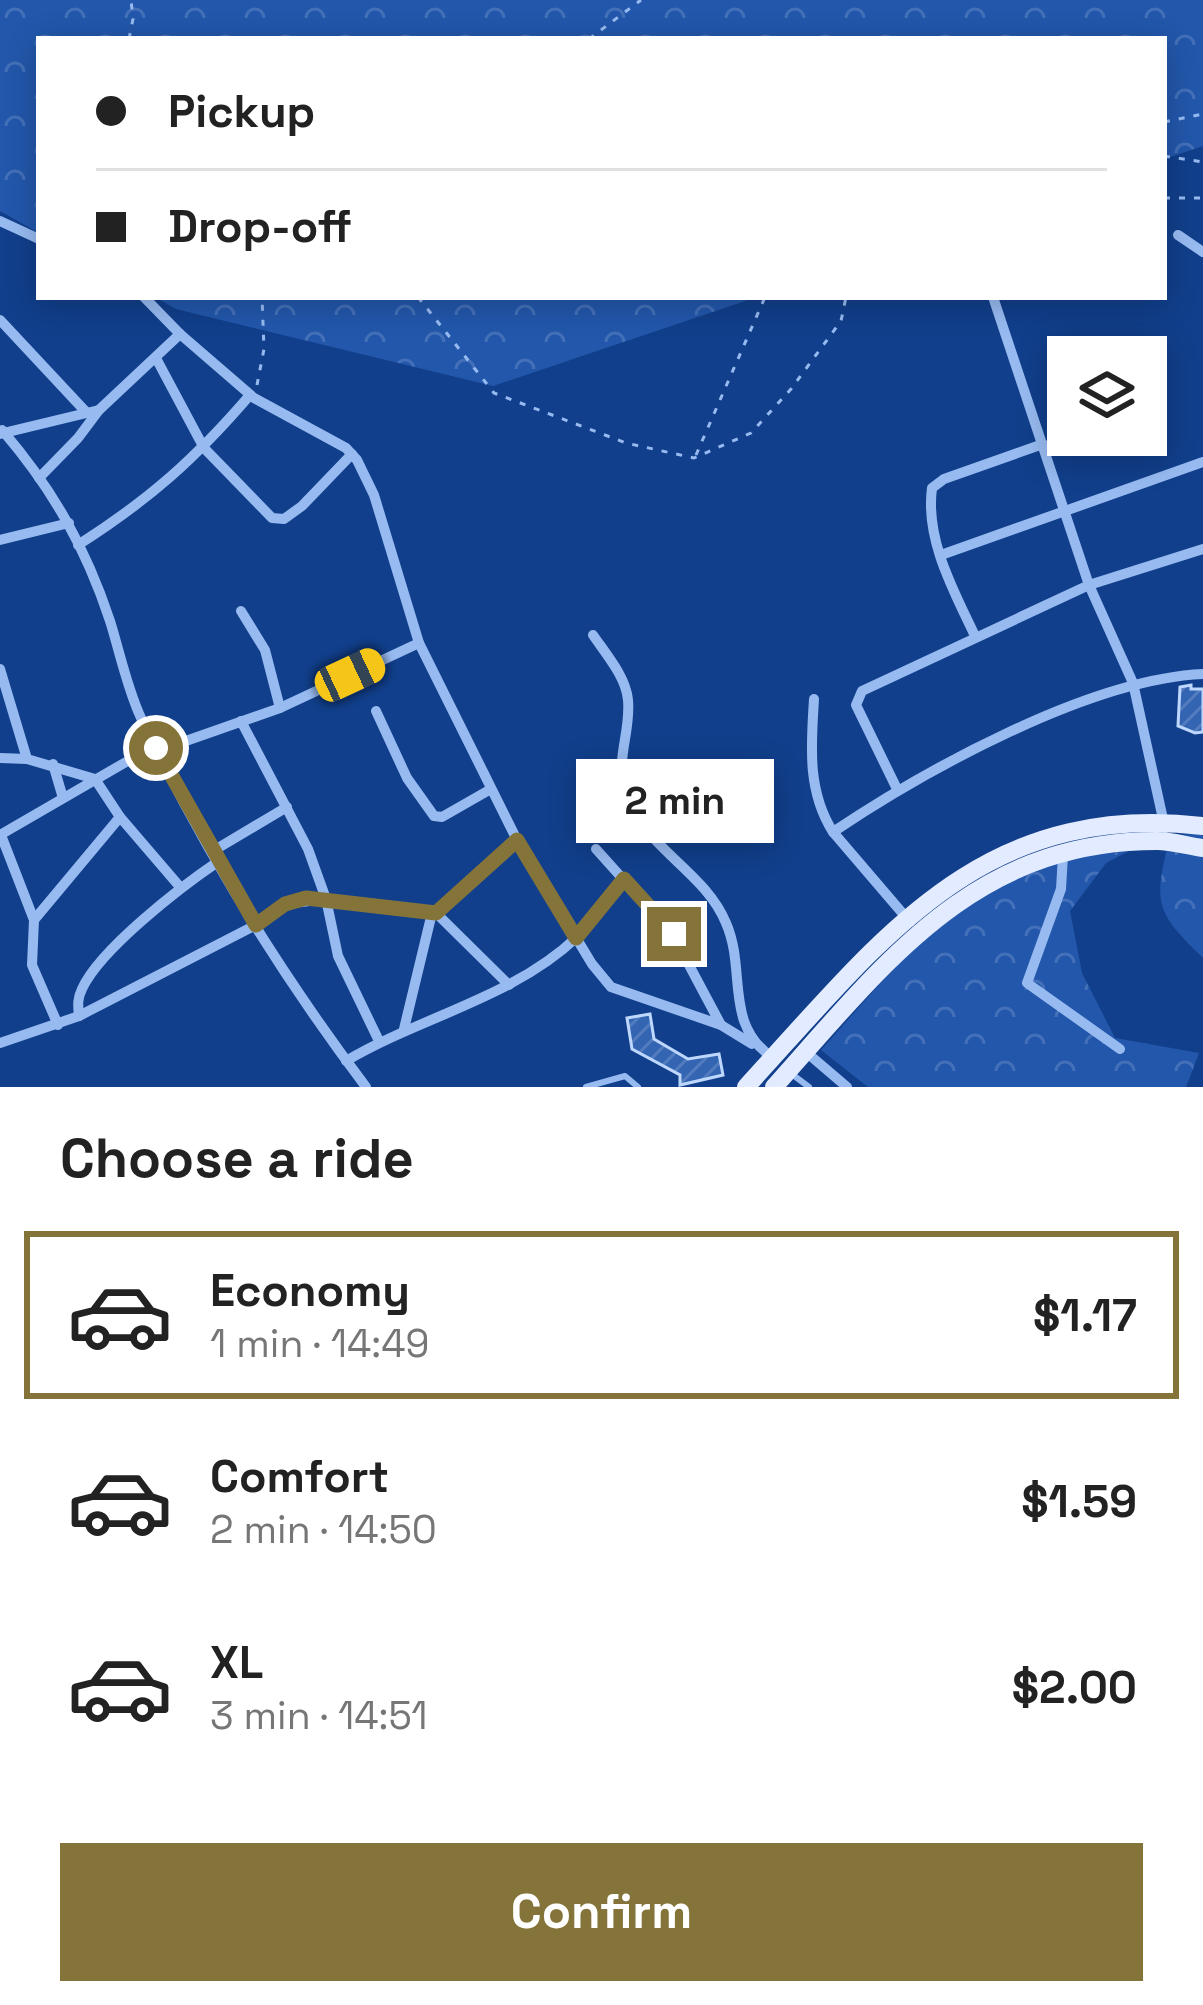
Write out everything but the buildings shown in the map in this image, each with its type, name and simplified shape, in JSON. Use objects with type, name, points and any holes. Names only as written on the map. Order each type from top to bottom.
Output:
[{"type":"main road","points":[[774,1087],[781,1064],[913,925],[973,870],[1035,840],[1097,824],[1165,832],[1203,848]]},
{"type":"main road","points":[[746,1087],[806,1052],[913,925],[994,878],[1063,852],[1203,826]]},
{"type":"street","points":[[0,221],[36,238]]},
{"type":"street","points":[[1178,235],[1203,252]]},
{"type":"street","points":[[147,300],[252,397],[325,434],[352,454],[374,495],[419,643],[517,840],[610,986],[721,1025],[781,1064]]},
{"type":"street","points":[[993,300],[1089,585],[1133,683],[1165,832]]},
{"type":"street","points":[[0,320],[93,411]]},
{"type":"street","points":[[39,478],[78,439],[93,411],[157,360],[179,334]]},
{"type":"street","points":[[157,360],[204,448],[272,518],[284,519],[302,506],[352,454]]},
{"type":"street","points":[[78,545],[161,489],[252,397]]},
{"type":"street","points":[[93,411],[2,432],[69,523],[109,616],[138,712],[156,748],[256,925],[366,1087]]},
{"type":"street","points":[[975,636],[944,572],[930,507],[932,488],[944,479],[1043,444]]},
{"type":"street","points":[[941,555],[1203,462]]},
{"type":"street","points":[[0,540],[69,523]]},
{"type":"street","points":[[897,789],[856,705],[862,691],[1089,585],[1203,549]]},
{"type":"street","points":[[241,610],[265,650],[280,708]]},
{"type":"street","points":[[593,635],[628,695],[620,767],[632,812],[643,829],[716,901],[736,955],[740,1008],[752,1044]]},
{"type":"street","points":[[58,1025],[32,965],[34,920],[0,835],[156,748],[280,708],[419,643]]},
{"type":"street","points":[[0,669],[27,759]]},
{"type":"street","points":[[833,832],[897,789],[1057,713],[1133,683],[1165,675],[1203,674]]},
{"type":"street","points":[[814,699],[815,795],[833,832],[913,925]]},
{"type":"street","points":[[376,711],[407,778],[434,816],[442,817],[491,789]]},
{"type":"street","points":[[242,721],[287,807],[326,899],[338,956],[379,1041]]},
{"type":"street","points":[[0,758],[52,764],[95,778],[120,817],[180,887]]},
{"type":"street","points":[[52,764],[63,798]]},
{"type":"street","points":[[80,1016],[77,1002],[86,980],[216,855],[287,807]]},
{"type":"street","points":[[34,920],[120,817]]},
{"type":"street","points":[[404,1029],[434,913],[517,840]]},
{"type":"street","points":[[596,850],[674,934],[721,1025]]},
{"type":"street","points":[[1063,852],[1061,889],[1027,983],[1120,1049]]},
{"type":"street","points":[[346,1060],[404,1029],[508,985],[576,938],[624,879]]},
{"type":"street","points":[[0,1043],[80,1016],[256,925],[285,904],[326,899],[434,913],[508,985]]},
{"type":"street","points":[[806,1052],[847,1087]]},
{"type":"lane","points":[[781,1064],[809,1087]]},
{"type":"lane","points":[[586,1087],[625,1076],[638,1087]]},
{"type":"path","points":[[129,36],[130,0]]},
{"type":"path","points":[[593,36],[640,0]]},
{"type":"path","points":[[1167,121],[1203,114]]},
{"type":"path","points":[[1167,156],[1203,162]]},
{"type":"path","points":[[1167,199],[1203,198]]},
{"type":"path","points":[[252,397],[264,350],[262,300]]},
{"type":"path","points":[[420,300],[494,393],[626,443],[694,458],[751,433],[791,389],[841,321],[845,300]]},
{"type":"path","points":[[694,458],[764,300]]},
{"type":"green space","points":[[0,0],[1203,0],[1203,146],[1167,158],[1167,36],[36,36],[36,231],[0,211]]},
{"type":"green space","points":[[160,300],[748,300],[493,386],[176,309]]},
{"type":"green space","points":[[1203,833],[1203,958],[1166,916],[1160,891],[1170,836]]},
{"type":"green space","points":[[1142,844],[1106,863],[1070,911],[1082,973],[1115,1038],[1199,1053],[1186,1087],[868,1087],[821,1050],[932,931],[982,890],[1056,859]]},
{"type":"route","points":[[156,748],[256,925],[285,904],[306,898],[436,913],[517,840],[576,938],[624,879],[674,934]]}]
